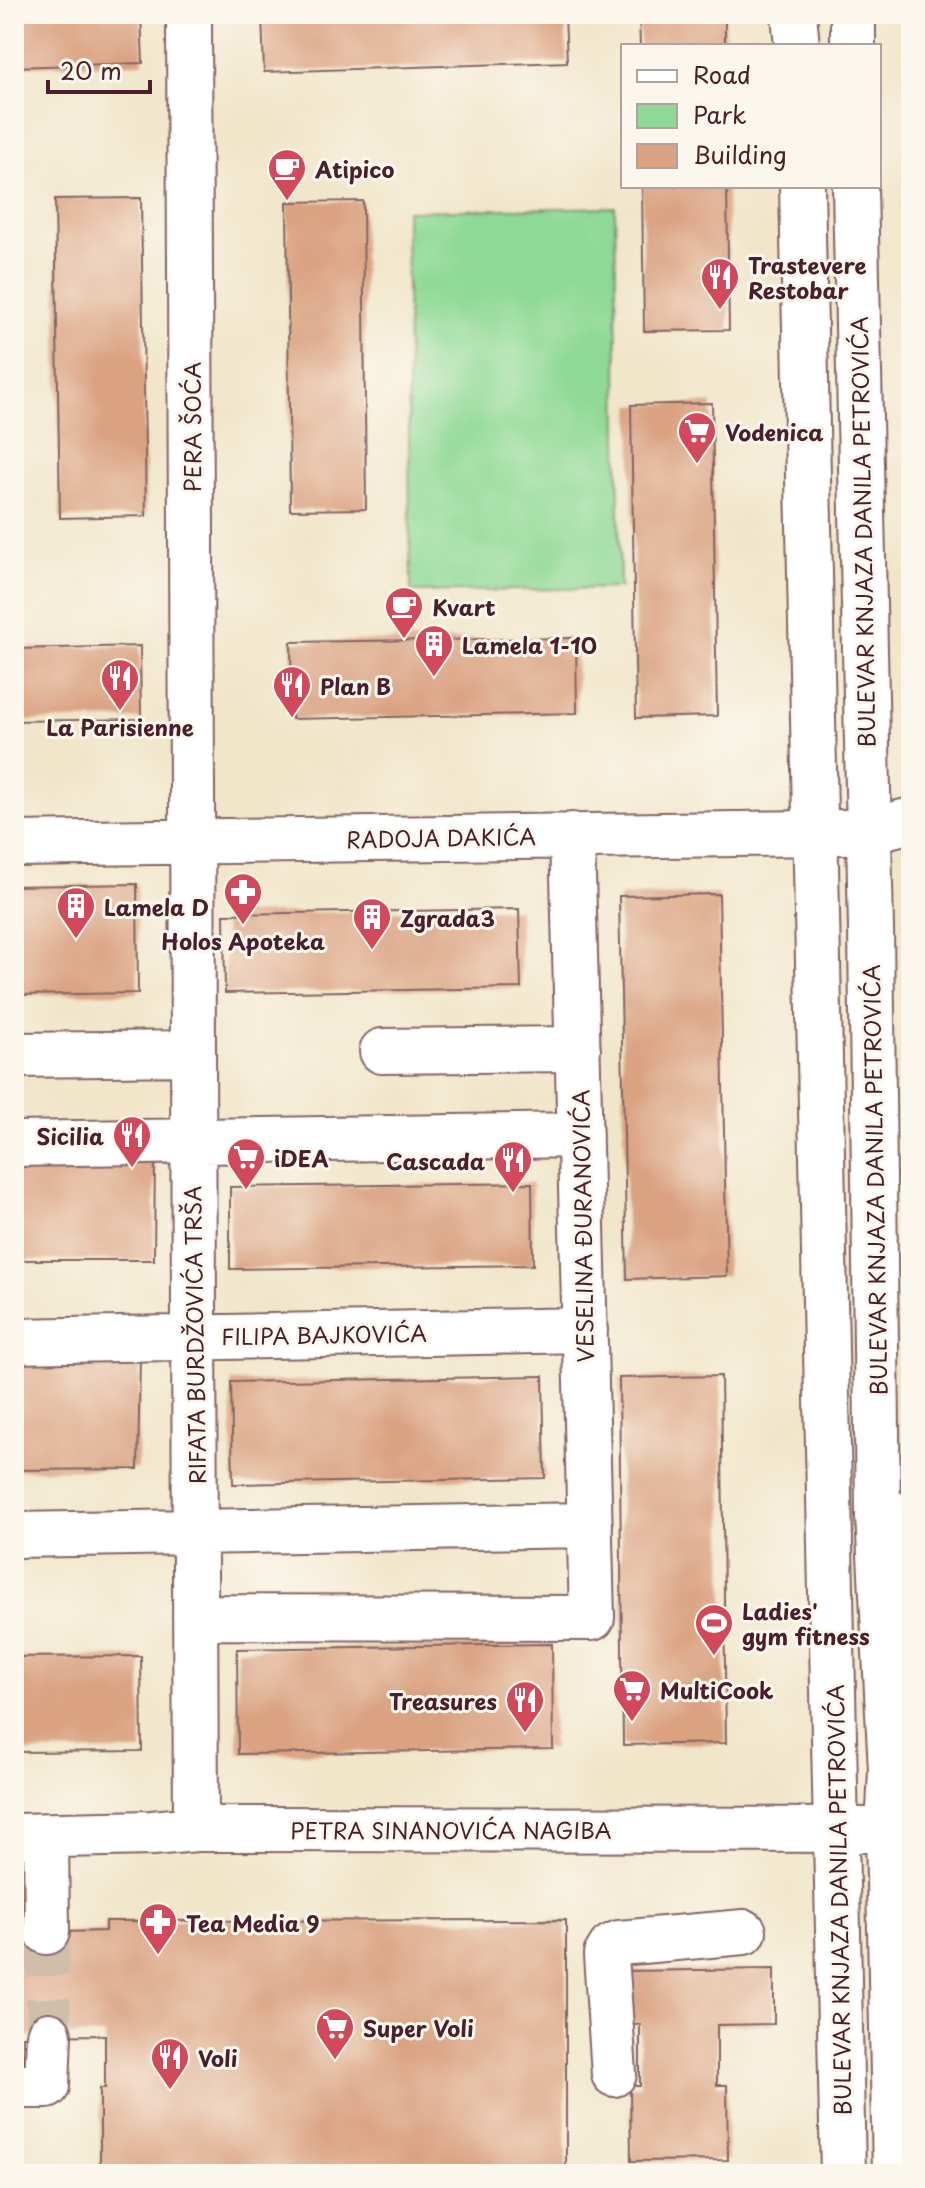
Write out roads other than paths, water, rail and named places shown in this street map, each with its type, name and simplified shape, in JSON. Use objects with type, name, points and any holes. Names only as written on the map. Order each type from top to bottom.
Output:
[{"type":"main road","name":"PERA ŠOĆA","points":[[189,14],[192,840]]},
{"type":"main road","points":[[794,14],[797,44]]},
{"type":"main road","points":[[853,14],[853,44]]},
{"type":"main road","name":"BULEVAR KNJAZA DANILA PETROVIĆA","points":[[802,188],[843,2174]]},
{"type":"main road","name":"BULEVAR KNJAZA DANILA PETROVIĆA","points":[[855,188],[869,831],[899,1710],[896,1809],[902,2080],[895,2174]]},
{"type":"main road","points":[[869,831],[911,820]]},
{"type":"main road","name":"RADOJA DAKIĆA","points":[[14,844],[869,831]]},
{"type":"main road","points":[[869,831],[911,841]]},
{"type":"main road","name":"VESELINA ĐURANOVIĆA","points":[[195,1617],[592,1618],[572,835]]},
{"type":"main road","name":"RIFATA BURDŽOVIĆA TRŠA","points":[[192,840],[196,1829]]},
{"type":"main road","points":[[382,1051],[578,1049]]},
{"type":"main road","points":[[14,1055],[192,1053]]},
{"type":"main road","points":[[14,1144],[580,1135]]},
{"type":"main road","name":"FILIPA BAJKOVIĆA","points":[[14,1341],[585,1330]]},
{"type":"main road","points":[[14,1535],[590,1525]]},
{"type":"main road","name":"PETRA SINANOVIĆA NAGIBA","points":[[30,1836],[196,1829],[836,1830],[896,1809]]},
{"type":"main road","points":[[30,1836],[47,1932]]},
{"type":"main road","points":[[614,2074],[606,1955],[611,1947],[619,1943],[744,1932]]},
{"type":"main road","points":[[14,2086],[47,2086],[49,2035]]},
{"type":"tunnel","points":[[47,1932],[49,2035]]},
{"type":"place","name":"Atipico","points":[[287,202]]},
{"type":"place","name":"Trastevere Restobar","points":[[720,311]]},
{"type":"place","name":"Vodenica","points":[[697,465]]},
{"type":"place","name":"Kvart","points":[[404,640]]},
{"type":"place","name":"Lamela 1-10","points":[[434,678]]},
{"type":"place","name":"La Parisienne","points":[[120,712]]},
{"type":"place","name":"Plan B","points":[[292,719]]},
{"type":"place","name":"Holos Apoteka","points":[[243,926]]},
{"type":"place","name":"Lamela D","points":[[76,940]]},
{"type":"place","name":"Zgrada3","points":[[372,951]]},
{"type":"place","name":"Sicilia","points":[[132,1169]]},
{"type":"place","name":"iDEA","points":[[246,1191]]},
{"type":"place","name":"Cascada","points":[[513,1194]]},
{"type":"place","name":"Ladies' gym fitness","points":[[714,1657]]},
{"type":"place","name":"MultiCook","points":[[632,1723]]},
{"type":"place","name":"Treasures","points":[[525,1734]]},
{"type":"place","name":"Tea Media 9","points":[[158,1956]]},
{"type":"place","name":"Super Voli","points":[[335,2061]]},
{"type":"place","name":"Voli","points":[[170,2091]]}]
